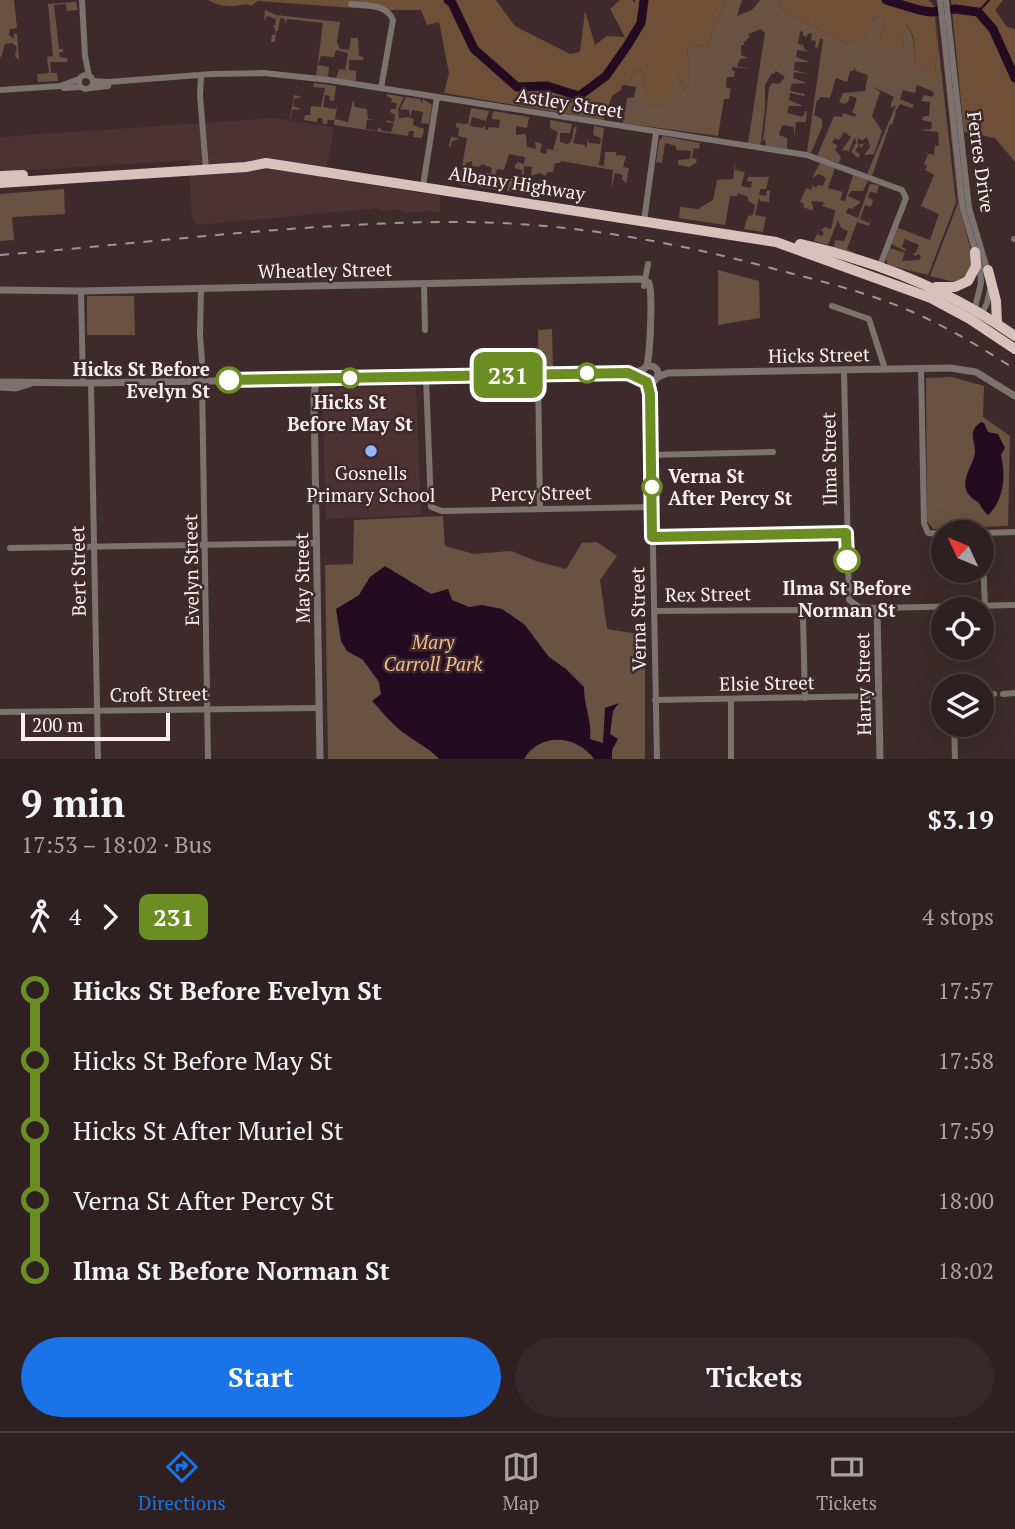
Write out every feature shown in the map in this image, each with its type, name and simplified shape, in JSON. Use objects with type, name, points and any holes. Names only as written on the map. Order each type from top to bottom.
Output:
[{"type":"highway","name":"Albany Highway","points":[[0,183],[244,161],[253,164],[276,163],[644,220],[776,242],[931,299],[973,321],[1015,349]]},
{"type":"highway","name":"Albany Highway","points":[[0,176],[206,166]]},
{"type":"highway","name":"Albany Highway","points":[[776,242],[788,241],[820,249],[929,286],[979,311],[1015,335]]},
{"type":"highway","points":[[929,286],[944,288],[968,281],[976,266],[975,251]]},
{"type":"highway","points":[[988,270],[996,301],[997,323]]},
{"type":"street","points":[[82,0],[86,81]]},
{"type":"street","name":"Ferres Drive","points":[[940,0],[969,208],[988,270],[989,295],[973,321]]},
{"type":"street","name":"Ferres Drive","points":[[946,0],[964,209],[980,267],[979,311]]},
{"type":"street","points":[[351,4],[383,8],[390,13],[393,20],[381,88]]},
{"type":"street","name":"Astley Street","points":[[0,92],[86,81],[276,74],[807,155],[902,190],[906,194],[879,268]]},
{"type":"street","points":[[198,78],[206,166]]},
{"type":"street","points":[[423,186],[437,97]]},
{"type":"street","points":[[644,220],[656,133]]},
{"type":"street","name":"Verna Street","points":[[648,264],[645,283],[650,288],[657,759]]},
{"type":"street","name":"Wheatley Street","points":[[2,291],[629,281],[645,283]]},
{"type":"street","points":[[424,284],[425,330]]},
{"type":"street","points":[[201,288],[202,361]]},
{"type":"street","name":"Bert Street","points":[[81,291],[94,547],[98,759]]},
{"type":"street","points":[[832,306],[869,319],[884,369]]},
{"type":"street","points":[[920,368],[923,523],[928,533],[931,533]]},
{"type":"street","name":"Hicks Street","points":[[650,374],[920,368],[970,370],[985,376],[1015,396]]},
{"type":"street","name":"Ilma Street","points":[[844,370],[848,598],[856,606],[877,608]]},
{"type":"street","points":[[538,374],[540,509]]},
{"type":"street","points":[[0,384],[16,388],[30,384],[650,374]]},
{"type":"street","name":"Percy Street","points":[[426,377],[431,508],[442,511],[652,507]]},
{"type":"street","name":"May Street","points":[[313,379],[320,759]]},
{"type":"street","name":"Evelyn Street","points":[[202,381],[208,759]]},
{"type":"street","points":[[651,454],[773,452]]},
{"type":"street","points":[[994,533],[1015,532]]},
{"type":"street","points":[[652,537],[846,533]]},
{"type":"street","points":[[10,548],[317,543]]},
{"type":"street","points":[[994,606],[1015,605]]},
{"type":"street","points":[[877,608],[931,608]]},
{"type":"street","name":"Harry Street","points":[[877,608],[880,759]]},
{"type":"street","name":"Rex Street","points":[[654,611],[798,610],[803,618],[805,698]]},
{"type":"street","points":[[1003,694],[1015,693]]},
{"type":"street","name":"Elsie Street","points":[[655,700],[879,696]]},
{"type":"street","points":[[731,699],[731,759]]},
{"type":"street","name":"Croft Street","points":[[0,712],[319,708]]},
{"type":"street","points":[[954,737],[955,759]]},
{"type":"shaded area","points":[[208,0],[496,0],[515,26],[570,54],[580,52],[585,11],[595,45],[607,36],[625,37],[610,9],[620,0],[632,0],[635,3],[635,0],[725,0],[708,47],[687,46],[690,81],[688,92],[684,91],[679,77],[671,69],[674,83],[665,105],[647,106],[643,89],[644,74],[640,69],[612,96],[603,120],[444,93],[449,73],[439,22],[427,25],[421,10],[382,10],[258,1],[251,6],[227,6]]},
{"type":"shaded area","points":[[778,0],[929,0],[934,6],[938,55],[935,62],[936,77],[928,77],[926,68],[914,63],[913,37],[906,24],[902,37],[904,45],[887,47],[880,38],[885,25],[884,18],[878,16],[873,20],[869,37],[849,45],[783,10]]},
{"type":"shaded area","points":[[951,0],[1003,0],[995,10],[1007,27],[1015,29],[1015,162],[995,138],[964,132]]},
{"type":"shaded area","points":[[274,118],[334,127],[325,178],[440,196],[440,212],[404,213],[399,209],[380,211],[378,208],[197,225],[192,218],[189,160],[0,170],[0,137]]},
{"type":"shaded area","name":"Gosnells Primary School","points":[[416,386],[421,515],[326,519],[322,388]]},
{"type":"shaded area","points":[[981,422],[988,432],[998,434],[1005,448],[1001,455],[1003,479],[1000,495],[988,515],[969,495],[965,484],[975,452],[973,432]]},
{"type":"shaded area","points":[[385,566],[431,594],[448,589],[452,600],[469,607],[482,605],[502,609],[524,624],[549,657],[584,687],[590,739],[603,743],[605,708],[619,703],[613,711],[610,734],[618,739],[612,750],[612,759],[594,759],[578,745],[559,740],[539,744],[524,759],[439,759],[399,729],[372,701],[381,694],[379,682],[363,660],[347,651],[341,641],[336,609],[359,595],[370,577]]},
{"type":"green space","points":[[0,0],[14,0],[17,28],[10,29],[9,35],[14,39],[14,33],[17,34],[19,60],[15,56],[17,47],[12,43],[5,44],[1,58],[0,56]]},
{"type":"green space","points":[[725,0],[742,0],[737,16],[752,10],[760,0],[778,0],[783,10],[849,45],[878,16],[884,17],[885,25],[880,38],[904,44],[902,37],[905,23],[914,42],[914,63],[926,68],[936,77],[935,62],[938,55],[934,6],[956,203],[928,275],[888,265],[886,259],[890,248],[905,253],[902,261],[919,260],[919,254],[913,254],[919,245],[905,239],[902,247],[905,251],[891,244],[898,228],[930,240],[939,214],[921,206],[934,175],[925,170],[927,166],[924,164],[928,155],[925,153],[934,155],[935,145],[939,146],[938,132],[920,130],[931,129],[932,122],[922,120],[924,116],[929,116],[930,102],[921,101],[924,95],[933,97],[934,92],[917,85],[915,93],[903,90],[900,99],[914,105],[912,108],[900,104],[895,112],[872,176],[867,174],[896,105],[891,108],[894,97],[873,87],[880,92],[872,116],[882,131],[874,154],[864,155],[870,147],[867,137],[862,141],[859,138],[855,151],[860,154],[858,158],[851,152],[856,143],[855,137],[849,151],[842,150],[851,137],[844,132],[839,140],[835,138],[832,142],[838,146],[835,150],[841,157],[839,163],[817,156],[834,116],[842,117],[843,113],[855,117],[856,114],[852,113],[857,98],[850,96],[848,102],[839,102],[843,93],[865,91],[868,75],[854,68],[850,71],[847,82],[836,78],[830,98],[820,97],[817,100],[814,115],[822,119],[822,127],[811,153],[807,152],[823,39],[820,39],[818,48],[815,47],[816,41],[811,40],[812,34],[803,36],[800,31],[798,44],[811,52],[797,50],[796,57],[810,62],[795,62],[794,70],[808,74],[794,72],[793,78],[807,83],[792,84],[790,91],[805,94],[790,93],[789,100],[803,106],[789,106],[787,113],[803,117],[807,111],[806,122],[796,122],[794,138],[794,127],[782,125],[779,135],[787,138],[787,149],[766,146],[765,139],[763,141],[769,88],[772,83],[779,84],[785,77],[776,71],[765,85],[761,142],[759,145],[748,143],[765,33],[761,29],[748,34],[750,37],[741,45],[741,55],[748,58],[740,59],[737,66],[751,69],[732,67],[732,71],[735,71],[734,77],[727,77],[726,87],[731,89],[729,99],[724,99],[718,136],[623,123],[627,98],[634,97],[636,87],[625,85],[640,69],[644,74],[643,89],[671,67],[679,77],[684,91],[690,81],[687,46],[708,47]]},
{"type":"green space","points":[[76,2],[78,10],[67,11],[66,4],[54,5],[59,49],[63,49],[63,52],[59,52],[60,57],[67,58],[68,62],[50,62],[51,73],[57,73],[58,81],[38,82],[37,74],[49,73],[47,57],[53,56],[48,4]]},
{"type":"green space","points":[[265,10],[276,15],[340,22],[337,42],[340,49],[349,50],[351,38],[358,38],[359,56],[364,57],[363,60],[349,60],[349,70],[356,71],[356,81],[336,79],[339,69],[345,70],[348,53],[336,50],[334,57],[321,56],[318,65],[329,67],[328,77],[316,76],[323,23],[287,19],[285,24],[285,19],[280,18],[275,42],[271,42],[272,35],[275,35],[273,27],[276,19],[267,16],[264,21]]},
{"type":"green space","points":[[941,38],[962,217],[971,251],[971,274],[955,282],[930,276],[958,203]]},
{"type":"green space","points":[[314,83],[336,86],[334,101],[325,95],[323,107],[337,107],[335,119],[348,122],[353,100],[355,107],[367,109],[368,119],[374,120],[367,120],[366,129],[377,131],[379,127],[383,131],[391,132],[394,123],[386,120],[394,122],[395,115],[390,112],[391,109],[396,109],[397,103],[391,102],[392,99],[387,94],[404,97],[398,109],[399,118],[410,117],[409,110],[400,109],[406,97],[420,99],[422,103],[423,99],[432,105],[429,124],[421,123],[423,112],[412,110],[410,118],[414,119],[413,125],[424,129],[422,138],[413,137],[414,131],[409,131],[408,136],[334,125],[334,120],[323,124],[322,118],[318,118],[317,122],[290,118],[294,95],[302,97],[294,99],[293,106],[302,109],[292,110],[291,118],[304,120],[305,115],[310,115],[311,106],[321,107],[325,88],[313,87]]},
{"type":"green space","points":[[471,108],[489,111],[486,121],[472,117],[470,126],[483,128],[485,125],[488,130],[489,127],[499,128],[500,120],[492,119],[493,111],[529,117],[527,128],[516,126],[516,135],[526,134],[527,147],[536,149],[535,142],[542,144],[540,152],[546,154],[547,149],[553,150],[558,132],[550,128],[550,120],[572,124],[570,133],[560,133],[560,142],[568,144],[572,140],[574,127],[577,127],[573,143],[585,145],[586,149],[588,138],[589,143],[600,144],[601,138],[593,135],[594,126],[604,128],[599,165],[604,166],[605,152],[616,152],[617,157],[626,156],[623,167],[629,168],[626,184],[622,179],[623,175],[615,173],[611,189],[613,170],[561,161],[555,163],[553,172],[548,172],[545,176],[540,173],[531,176],[532,167],[524,166],[523,194],[507,191],[510,178],[521,180],[522,170],[515,168],[515,165],[518,162],[524,164],[525,157],[509,154],[504,170],[497,169],[494,180],[504,182],[504,191],[479,187],[480,173],[491,173],[492,168],[482,164],[479,167],[472,166],[472,161],[466,163],[464,171],[468,172],[466,177],[470,178],[472,186],[459,184],[467,138],[458,136],[459,128],[456,123],[468,124]]},
{"type":"green space","points":[[663,136],[700,143],[699,149],[694,148],[692,158],[697,159],[696,163],[689,167],[678,165],[678,160],[690,159],[691,151],[676,150],[676,146],[665,143],[662,163],[656,162],[659,141]]},
{"type":"green space","points":[[735,161],[735,170],[745,172],[741,186],[751,188],[752,182],[747,181],[748,177],[769,177],[766,189],[760,189],[759,195],[766,196],[767,190],[770,191],[769,202],[760,201],[759,197],[755,215],[766,217],[763,232],[744,229],[748,216],[753,215],[755,205],[748,201],[748,197],[738,193],[737,196],[730,196],[725,225],[679,218],[680,207],[698,209],[713,200],[717,180],[733,179]]},
{"type":"green space","points":[[820,163],[835,168],[828,188],[843,192],[840,200],[845,201],[853,175],[868,181],[863,191],[851,191],[848,196],[861,202],[852,209],[848,208],[846,213],[858,218],[870,184],[879,185],[877,193],[870,192],[868,197],[873,200],[871,207],[865,205],[860,219],[869,223],[871,219],[869,226],[857,222],[847,249],[858,255],[834,247],[835,240],[844,241],[848,231],[841,228],[838,220],[828,245],[814,241],[817,234],[822,236],[824,233],[821,230],[825,227],[831,229],[835,212],[822,206],[825,205],[823,202],[812,201],[813,211],[803,207],[804,204],[800,202],[806,188],[811,190],[813,185],[816,188],[818,185],[823,186],[826,178],[819,174],[812,178]]},
{"type":"green space","points":[[64,189],[65,214],[12,217],[14,240],[0,241],[0,194]]},
{"type":"green space","points":[[718,270],[759,281],[760,318],[718,325]]},
{"type":"green space","points":[[87,296],[134,296],[135,335],[87,335]]},
{"type":"green space","points":[[552,329],[553,371],[539,371],[538,330]]},
{"type":"green space","points":[[952,377],[984,386],[983,417],[1010,436],[1008,526],[994,527],[994,520],[931,520],[931,526],[927,521],[926,378]]},
{"type":"green space","name":"Mary Carroll Park","points":[[443,516],[445,546],[474,554],[511,551],[566,569],[582,543],[597,542],[617,556],[600,580],[607,629],[645,635],[645,759],[328,759],[325,565],[353,564],[354,520]]},
{"type":"waterway","points":[[448,0],[452,3],[474,49],[517,87],[547,86],[579,96],[606,76],[627,46],[641,23],[644,0]]},
{"type":"waterway","points":[[886,0],[931,12],[955,9],[978,12],[993,29],[1015,78]]},
{"type":"waterway","points":[[978,12],[989,0]]},
{"type":"railway","points":[[0,255],[280,230],[392,223],[491,223],[575,229],[658,242],[741,260],[862,293],[936,323],[1015,369]]},
{"type":"bus line","name":"231","points":[[229,380],[628,373],[647,382],[650,394],[652,537],[846,533],[847,560]]},
{"type":"place","name":"Hicks St Before May St","points":[[350,378]]},
{"type":"place","name":"Hicks St Before Evelyn St","points":[[229,380]]},
{"type":"place","name":"Gosnells Primary School","points":[[371,451]]},
{"type":"place","name":"Verna St After Percy St","points":[[652,487]]},
{"type":"place","name":"Ilma St Before Norman St","points":[[847,560]]}]
